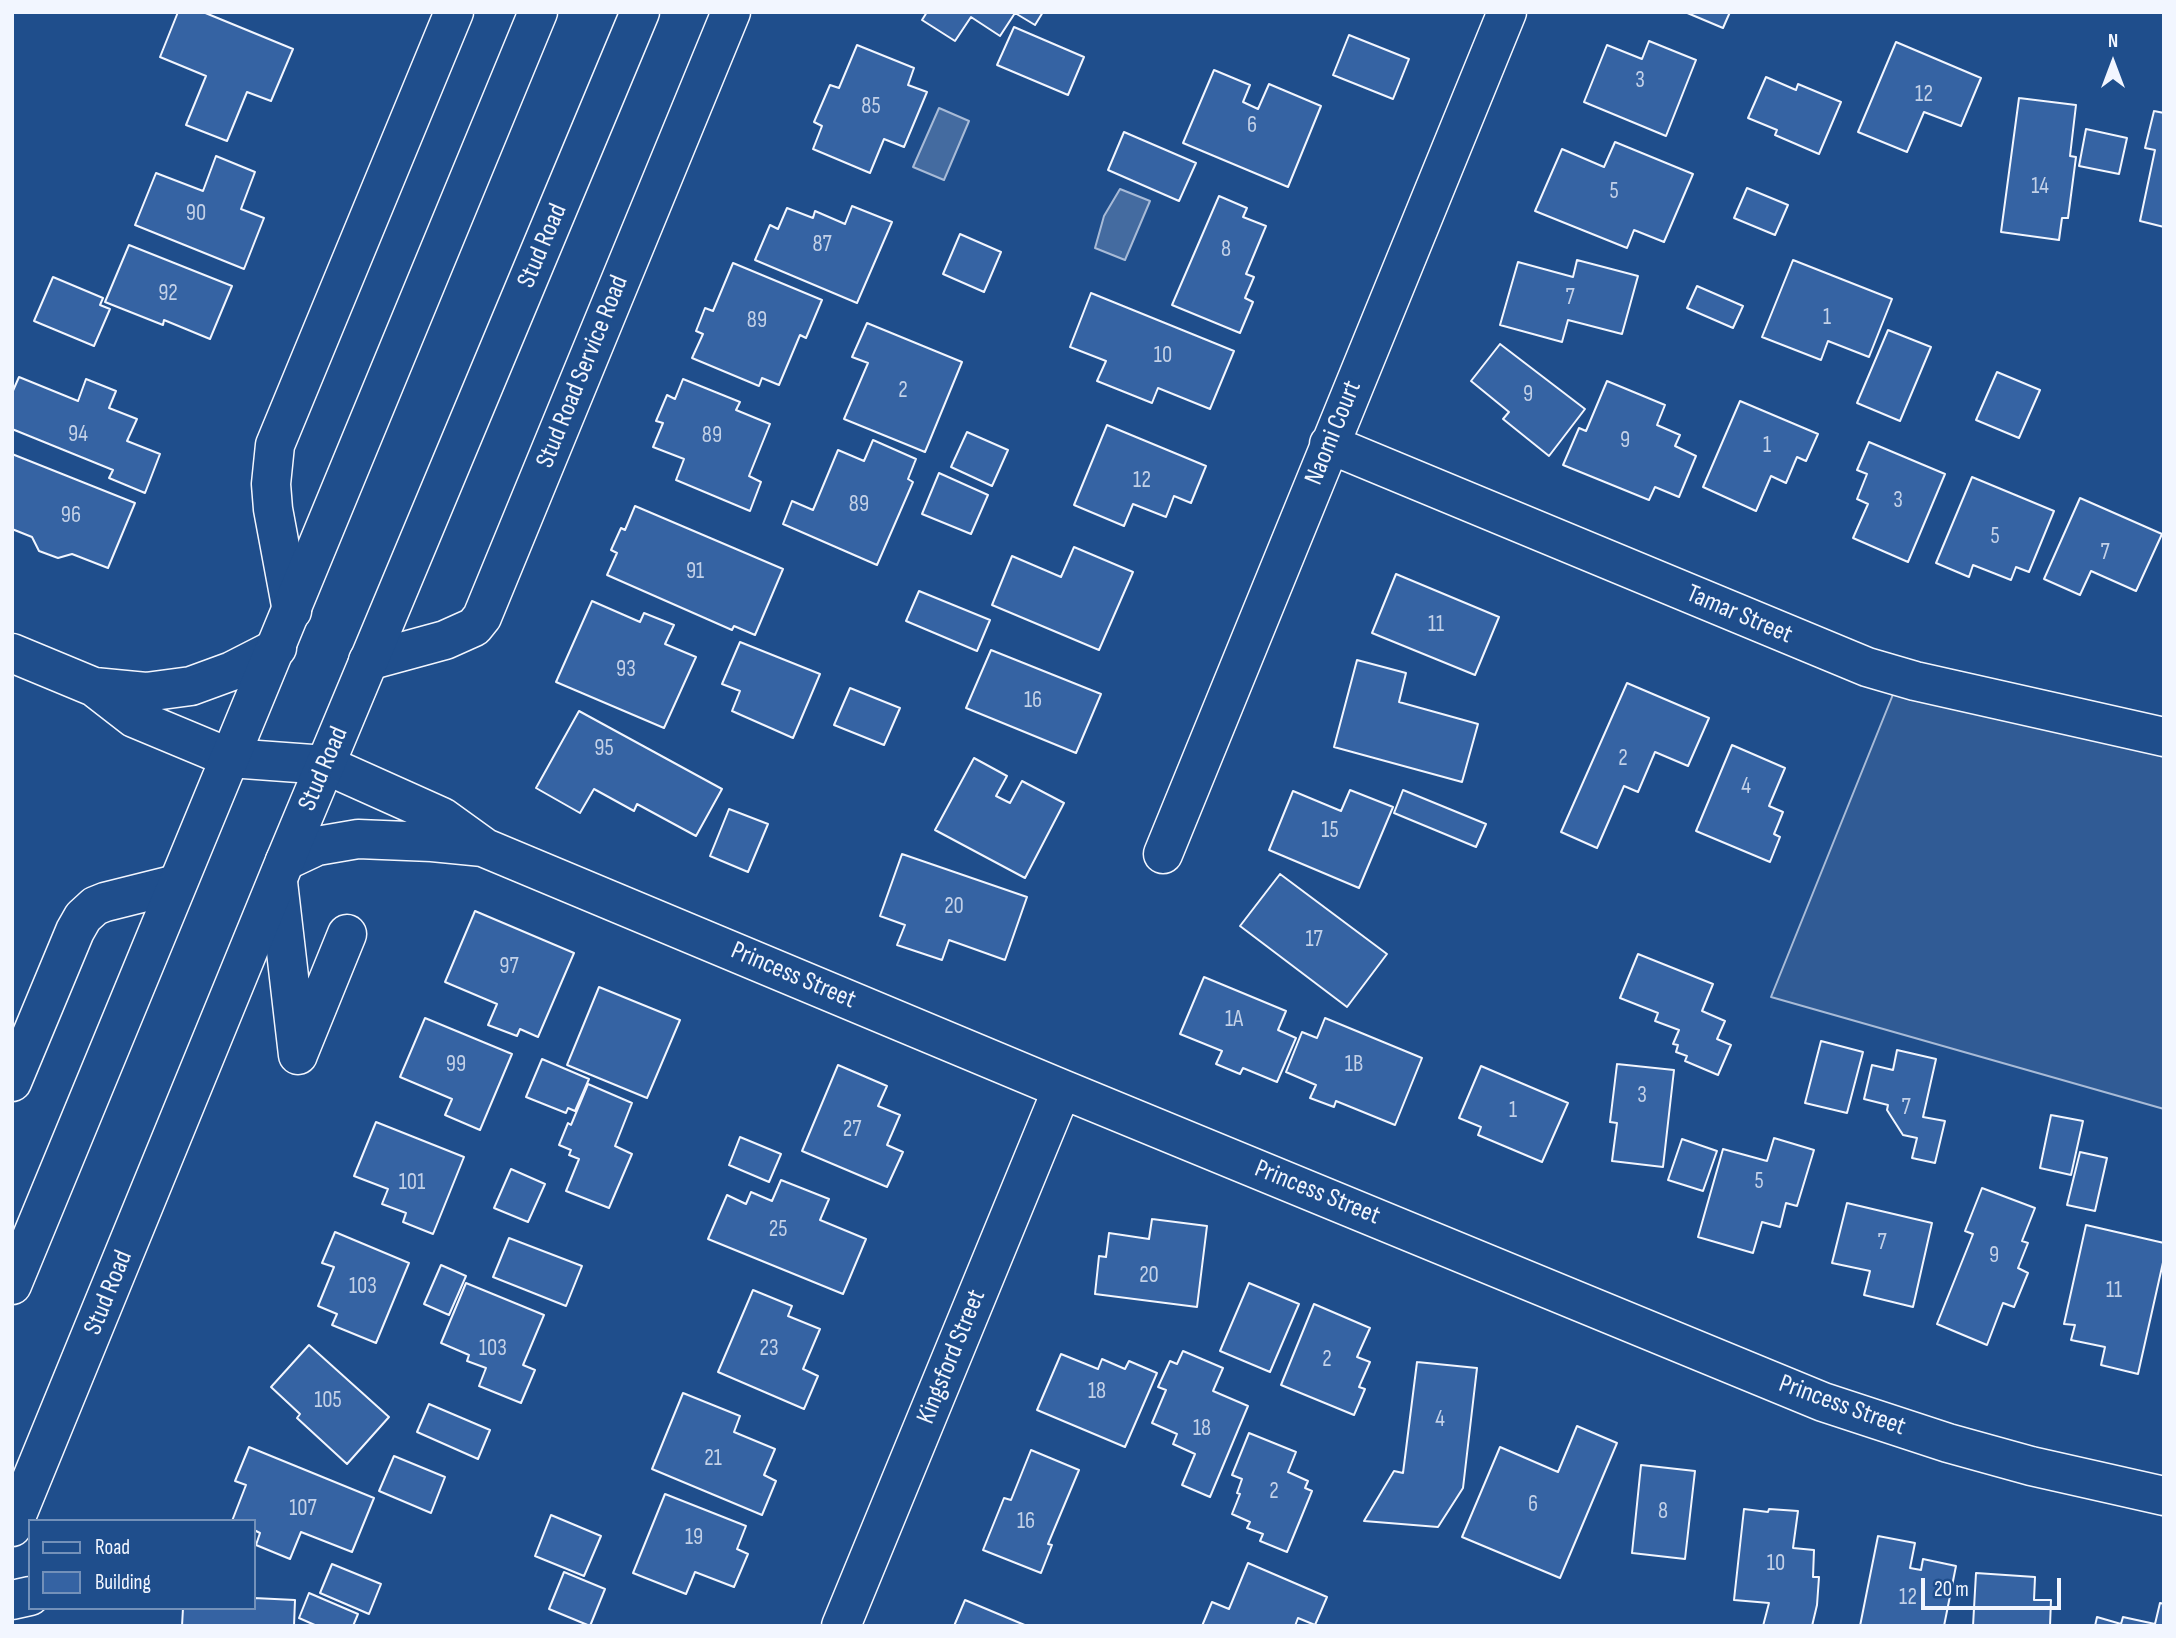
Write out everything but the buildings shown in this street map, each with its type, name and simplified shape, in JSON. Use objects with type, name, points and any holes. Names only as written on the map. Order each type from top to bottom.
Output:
[{"type":"street","points":[[292,611],[271,484],[272,462],[281,429],[454,12]]},
{"type":"street","points":[[12,1285],[538,12]]},
{"type":"street","name":"Stud Road","points":[[12,1527],[368,661],[640,12]]},
{"type":"street","name":"Stud Road Service Road","points":[[368,661],[453,637],[474,627],[482,617],[731,12]]},
{"type":"street","name":"Naomi Court","points":[[1163,854],[1507,12]]},
{"type":"street","name":"Tamar Street","points":[[1329,444],[1867,667],[1915,681],[2164,737]]},
{"type":"street","points":[[12,653],[94,687],[146,692],[191,686],[277,648]]},
{"type":"street","name":"Princess Street","points":[[94,687],[134,718],[230,758],[326,765],[442,817],[485,848],[1823,1402],[1960,1447],[2164,1496]]},
{"type":"street","name":"Princess Street","points":[[282,871],[317,846],[358,839],[432,842],[485,848]]},
{"type":"street","points":[[282,871],[298,1055],[347,934]]},
{"type":"street","points":[[12,1082],[83,917],[105,902],[177,884]]},
{"type":"street","name":"Kingsford Street","points":[[841,1626],[1062,1089]]},
{"type":"shaded area","points":[[939,108],[969,121],[944,180],[913,167]]},
{"type":"shaded area","points":[[1120,189],[1150,201],[1125,260],[1095,248],[1104,216]]},
{"type":"shaded area","points":[[1900,677],[2164,737],[2164,1109],[1771,997]]}]
